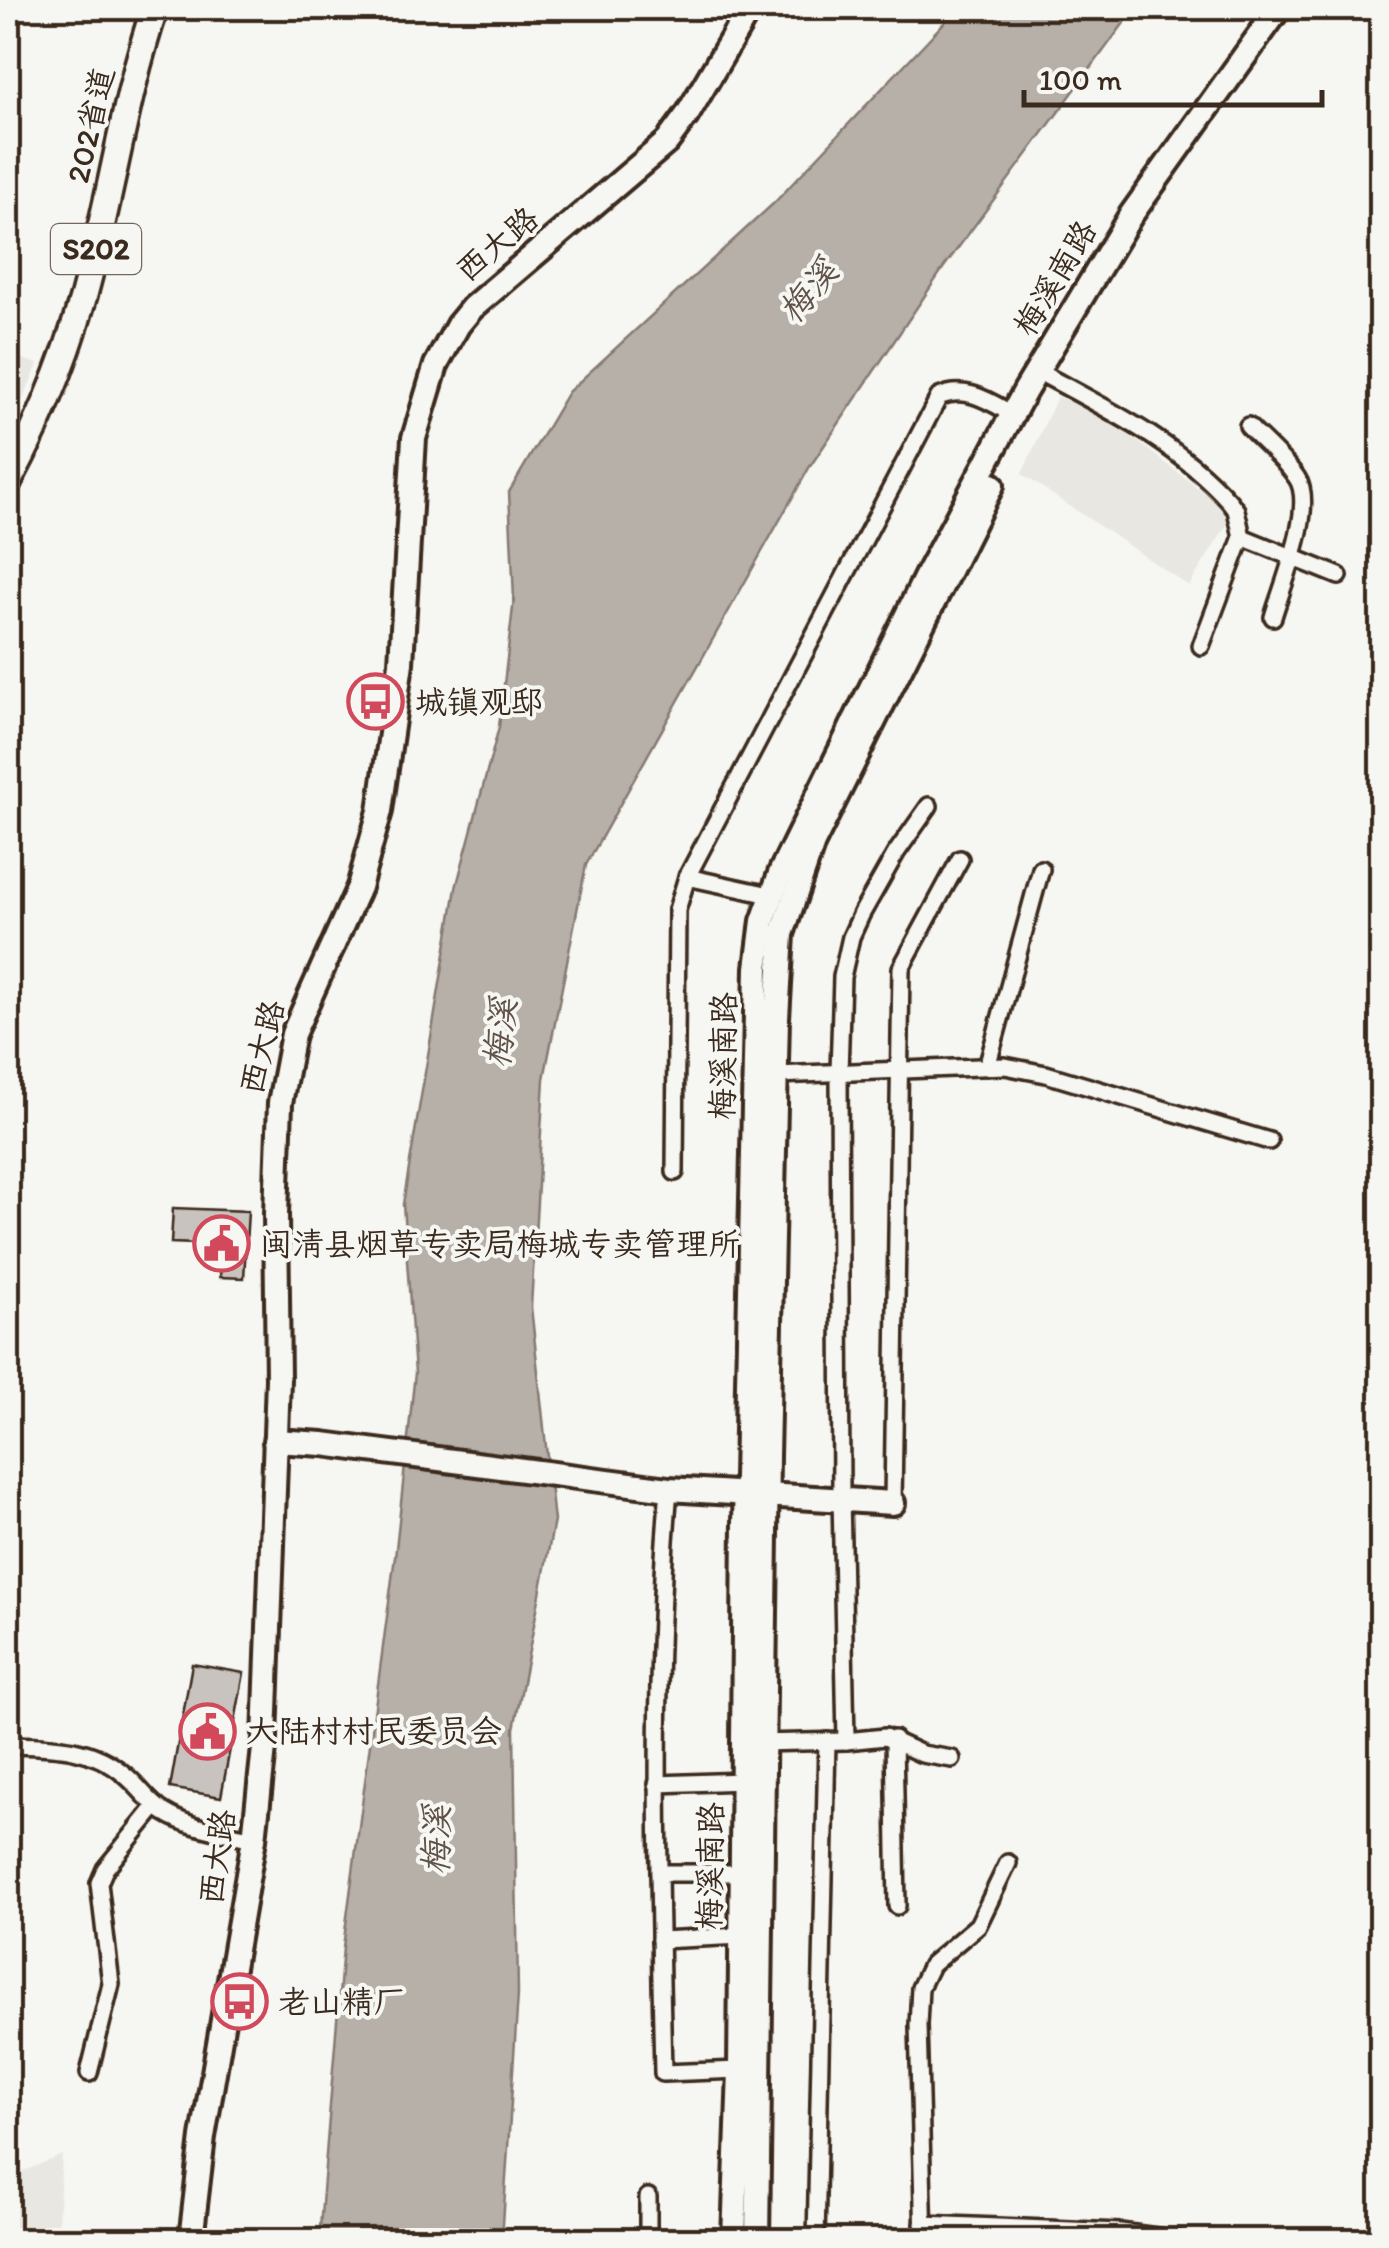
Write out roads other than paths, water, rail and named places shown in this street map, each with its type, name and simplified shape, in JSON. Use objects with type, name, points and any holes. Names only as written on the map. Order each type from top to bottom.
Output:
[{"type":"main road","name":"202省道","points":[[8,482],[45,403],[84,293],[136,67],[155,8]]},
{"type":"main road","name":"西大路","points":[[191,2240],[204,2137],[254,1839],[268,1697],[276,1442],[278,1124],[283,1078],[300,1014],[359,887],[380,811],[401,663],[414,438],[426,392],[446,345],[472,308],[655,154],[677,130],[750,8]]},
{"type":"main road","name":"梅溪南路","points":[[756,1495],[780,948],[785,919],[803,867],[1042,374],[1131,216],[1278,9]]},
{"type":"main road","name":"梅溪南路","points":[[757,2240],[757,968],[770,895],[927,574],[1012,414],[1042,374]]},
{"type":"main road","points":[[276,1442],[323,1444],[669,1490],[893,1503]]},
{"type":"main road","name":"梅溪南路","points":[[734,2240],[744,1781],[754,1743]]},
{"type":"street","points":[[1042,374],[1131,420],[1179,454],[1236,510],[1242,537],[1202,646]]},
{"type":"street","points":[[676,1172],[677,910],[686,877],[939,397],[948,393],[981,396],[1012,414]]},
{"type":"street","points":[[1248,426],[1298,479],[1303,490],[1302,516],[1273,617]]},
{"type":"street","points":[[1242,537],[1339,576]]},
{"type":"street","points":[[846,1741],[841,1500],[842,978],[851,937],[879,880],[929,806]]},
{"type":"street","points":[[893,1503],[901,968],[960,859]]},
{"type":"street","points":[[987,1067],[1041,869]]},
{"type":"street","points":[[686,877],[770,895]]},
{"type":"street","points":[[776,1076],[987,1067],[1046,1074],[1269,1141]]},
{"type":"street","points":[[669,1490],[660,1600],[656,1784],[663,2073],[740,2070]]},
{"type":"street","points":[[754,1743],[894,1739],[922,1754],[952,1759]]},
{"type":"street","points":[[894,1739],[897,1906]]},
{"type":"street","points":[[816,2240],[826,1741]]},
{"type":"street","points":[[8,1744],[69,1747],[88,1753],[120,1770],[156,1806],[198,1827],[254,1839]]},
{"type":"street","points":[[656,1784],[744,1781]]},
{"type":"street","points":[[89,2073],[111,1984],[98,1883],[156,1806]]},
{"type":"street","points":[[1008,1864],[978,1925],[931,1965],[920,1988],[924,2232],[1147,2234],[1179,2240]]},
{"type":"street","points":[[658,1873],[743,1873]]},
{"type":"street","points":[[660,1940],[742,1936]]},
{"type":"street","points":[[648,2197],[648,2240]]},
{"type":"water","name":"梅溪","points":[[958,8],[1135,8],[944,267],[809,468],[586,865],[544,1079],[531,1307],[554,1521],[514,1729],[518,1994],[502,2240],[319,2240],[343,1947],[396,1549],[415,1373],[403,1204],[456,888],[499,727],[514,599],[509,492],[568,392],[774,203]]},
{"type":"place","name":"城镇观邸","points":[[376,702]]},
{"type":"place","name":"闽清县烟草专卖局梅城专卖管理所","points":[[221,1244]]},
{"type":"place","name":"大陆村村民委员会","points":[[207,1731]]},
{"type":"place","name":"老山精厂","points":[[239,2002]]}]
